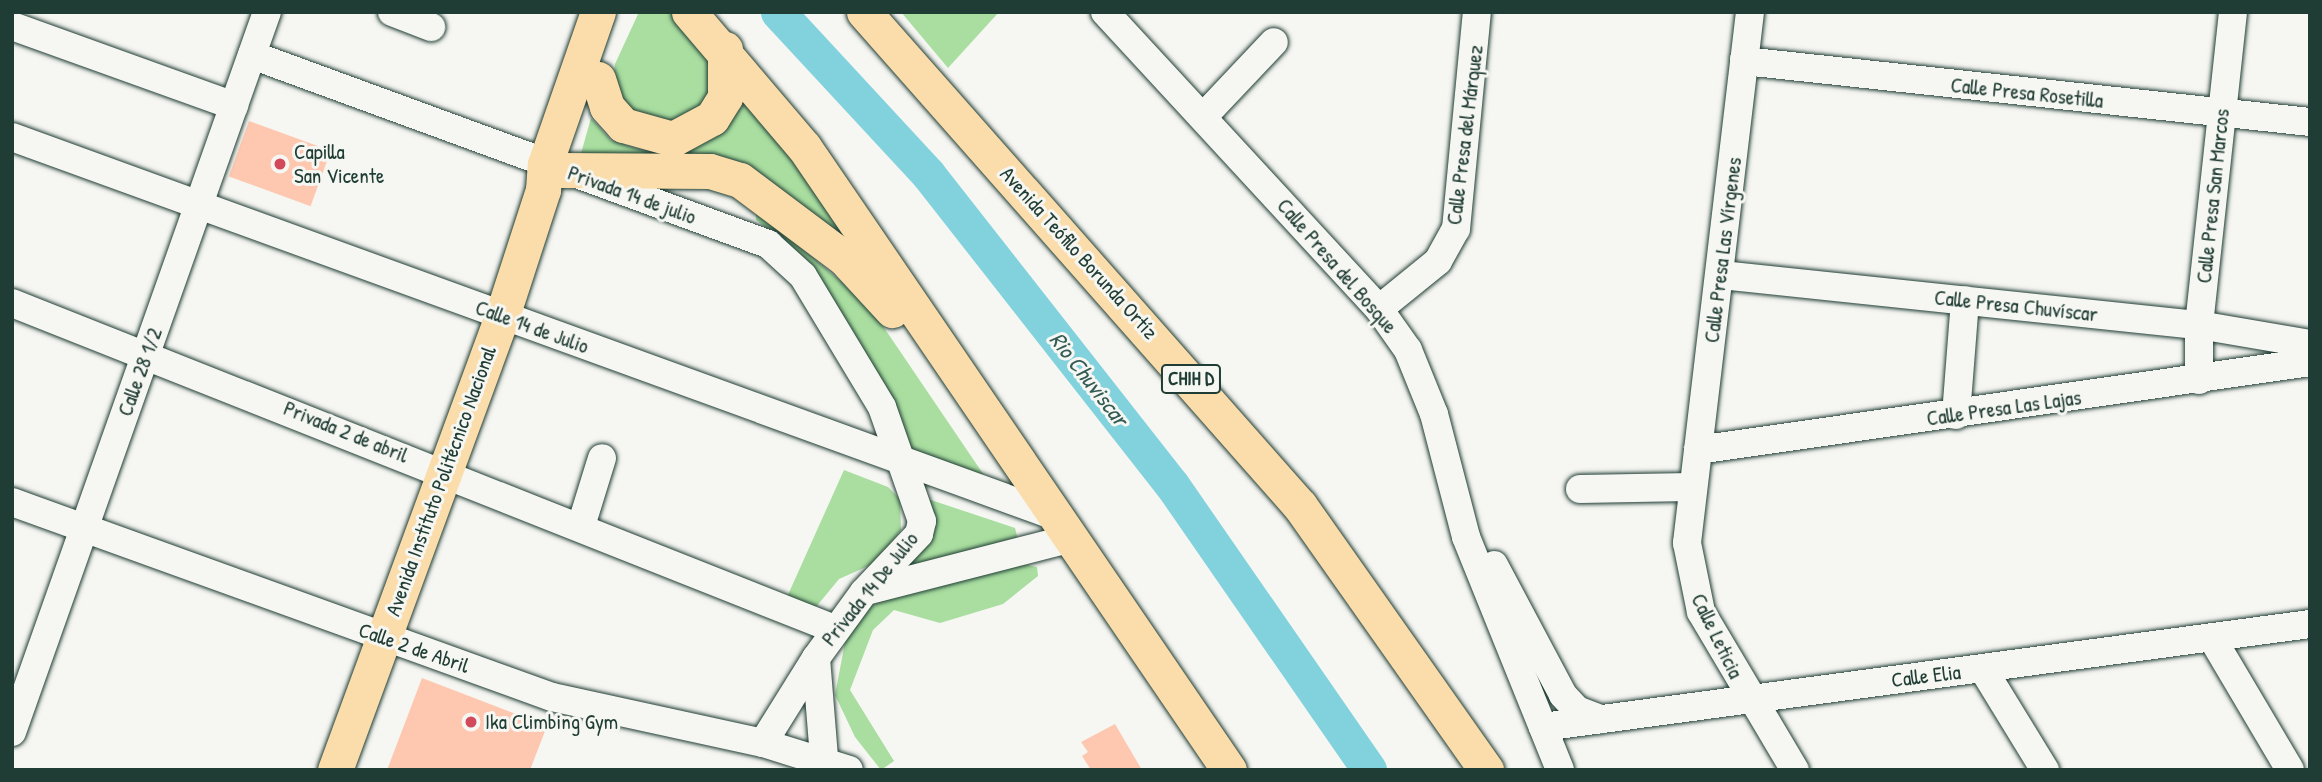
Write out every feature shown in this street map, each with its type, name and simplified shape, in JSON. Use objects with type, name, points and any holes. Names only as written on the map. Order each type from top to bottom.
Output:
[{"type":"main road","name":"Avenida Instituto Politécnico Nacional","points":[[335,770],[502,316],[550,175],[598,12]]},
{"type":"main road","name":"Avenida Instituto Politécnico Nacional","points":[[550,175],[598,79],[623,12]]},
{"type":"main road","points":[[689,12],[725,49],[804,147],[947,364],[1229,770]]},
{"type":"main road","name":"Avenida Teófilo Borunda Ortíz","points":[[864,12],[1300,506],[1486,770]]},
{"type":"main road","points":[[598,79],[607,107],[623,125],[673,139],[712,118],[725,97],[725,49]]},
{"type":"main road","points":[[550,175],[709,171],[740,180],[844,258],[947,364]]},
{"type":"street","name":"Calle 28 1/2","points":[[12,732],[17,701],[84,529],[267,12]]},
{"type":"street","points":[[392,12],[431,27]]},
{"type":"street","name":"Calle Presa del Bosque","points":[[1105,12],[1379,309],[1417,365],[1451,490],[1560,770]]},
{"type":"street","name":"Calle Presa del Márquez","points":[[1379,309],[1438,261],[1456,229],[1477,12]]},
{"type":"street","name":"Calle Presa Las Vírgenes","points":[[1690,487],[1698,450],[1721,275],[1750,12]]},
{"type":"street","name":"Calle Presa San Marcos","points":[[2200,380],[2199,325],[2233,12]]},
{"type":"street","points":[[12,26],[234,106]]},
{"type":"street","points":[[1203,117],[1274,42]]},
{"type":"street","name":"Privada 14 de julio","points":[[252,55],[550,175],[768,244],[788,257],[882,407],[902,463]]},
{"type":"street","name":"Calle Presa Rosetilla","points":[[1745,61],[2310,122]]},
{"type":"street","name":"Calle 14 de Julio","points":[[12,138],[902,463],[1060,527]]},
{"type":"street","name":"Calle Presa Chuvíscar","points":[[1721,275],[2199,325],[2310,344]]},
{"type":"street","points":[[1956,415],[1965,300]]},
{"type":"street","name":"Privada 2 de abril","points":[[12,303],[147,353],[834,629]]},
{"type":"street","name":"Calle Presa Las Lajas","points":[[1698,450],[2200,380],[2310,362]]},
{"type":"street","points":[[581,526],[602,458]]},
{"type":"street","name":"Privada 14 De Julio","points":[[833,766],[816,659],[834,629],[864,592],[919,534],[920,504],[902,463]]},
{"type":"street","points":[[1580,489],[1690,487]]},
{"type":"street","name":"Calle Leticia","points":[[1690,487],[1690,580],[1749,699],[1795,770]]},
{"type":"street","points":[[1451,490],[1563,695],[1601,719]]},
{"type":"street","name":"Calle 2 de Abril","points":[[12,502],[383,638],[600,711],[763,743],[833,766]]},
{"type":"street","points":[[864,592],[1060,527]]},
{"type":"street","name":"Calle Elia","points":[[1543,727],[2310,624]]},
{"type":"street","points":[[2212,638],[2290,770]]},
{"type":"street","points":[[763,743],[816,659]]},
{"type":"street","points":[[1983,669],[2045,770]]},
{"type":"green space","points":[[639,12],[678,12],[701,37],[717,77],[701,111],[665,128],[634,117],[613,84],[615,64]]},
{"type":"green space","points":[[901,12],[999,12],[948,68]]},
{"type":"green space","points":[[749,98],[861,257],[789,200],[580,157],[591,118],[611,140],[663,157],[714,138]]},
{"type":"green space","points":[[756,210],[868,304],[992,487],[912,457],[780,239],[756,220]]},
{"type":"green space","points":[[844,470],[888,487],[900,499],[901,530],[877,562],[839,579],[816,607],[787,597]]},
{"type":"green space","points":[[925,498],[1015,528],[1018,540],[907,570],[931,531]]},
{"type":"green space","points":[[1014,562],[1037,567],[1038,576],[1003,604],[940,623],[894,610],[873,630],[850,690],[894,761],[881,770],[855,737],[835,695],[846,637],[863,611],[884,599]]},
{"type":"building","name":"Capilla San Vicente","points":[[249,121],[331,151],[311,206],[229,176]]},
{"type":"building","points":[[422,678],[547,726],[530,770],[387,770]]},
{"type":"building","points":[[1115,724],[1142,770],[1091,770],[1082,756],[1088,752],[1081,742]]},
{"type":"waterway","name":"Rio Chuviscar","points":[[778,12],[928,174],[1172,485],[1369,770]]},
{"type":"place","name":"Capilla San Vicente","points":[[280,164]]},
{"type":"place","name":"Ika Climbing Gym","points":[[471,722]]}]
